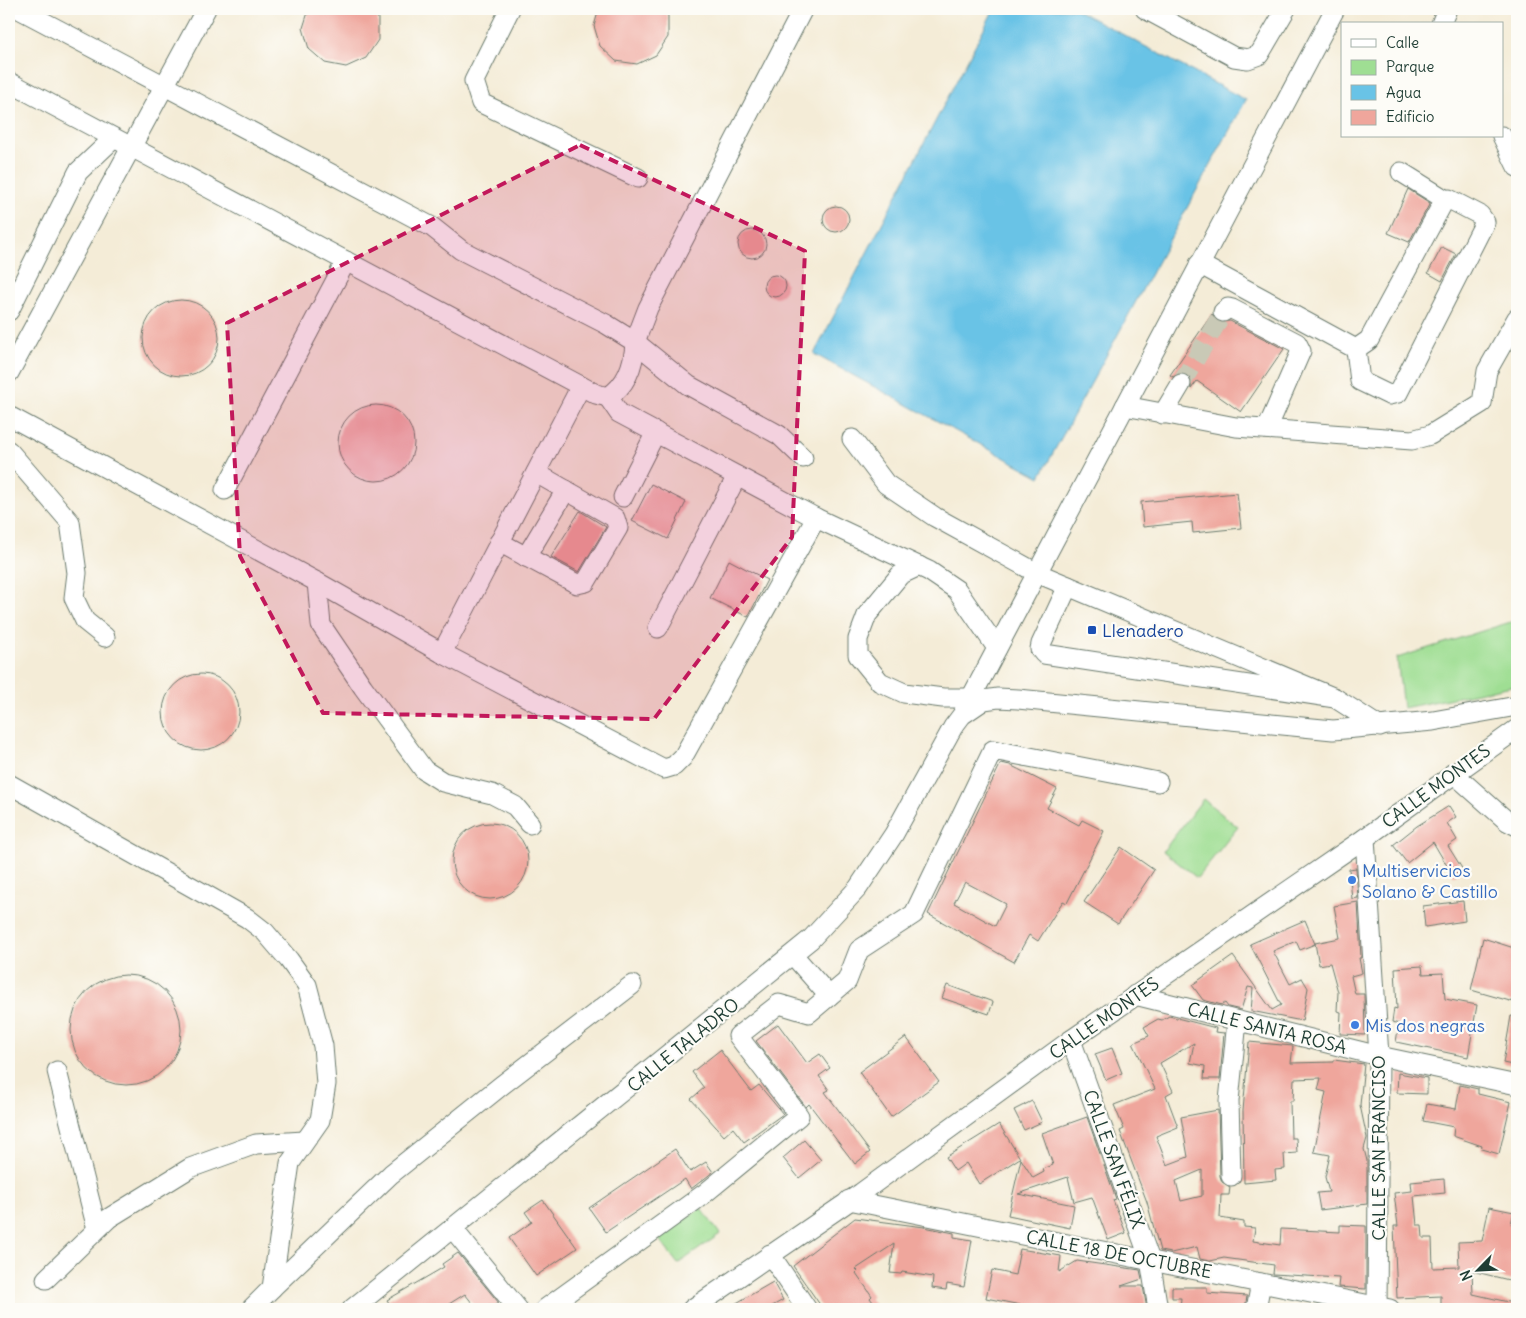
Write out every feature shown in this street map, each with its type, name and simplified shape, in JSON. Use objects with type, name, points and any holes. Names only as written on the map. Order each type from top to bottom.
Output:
[{"type":"street","points":[[19,9],[164,87],[432,226],[461,250],[606,324],[635,342],[688,385],[779,435],[803,458]]},
{"type":"street","points":[[9,374],[206,9]]},
{"type":"street","points":[[510,9],[474,81],[482,103],[638,178]]},
{"type":"street","points":[[608,397],[620,389],[628,375],[635,342],[648,308],[803,9]]},
{"type":"street","points":[[1145,9],[1234,57],[1248,59],[1259,55],[1286,9]]},
{"type":"street","points":[[962,713],[1335,9]]},
{"type":"street","points":[[1442,22],[1447,9]]},
{"type":"street","points":[[9,82],[581,386],[608,397],[619,412],[737,476],[816,518],[919,566],[957,590],[997,648]]},
{"type":"street","points":[[9,311],[78,172],[114,138]]},
{"type":"street","points":[[1503,138],[1517,167]]},
{"type":"street","points":[[1356,349],[1360,381],[1389,396],[1398,393],[1485,222],[1480,215],[1449,199],[1446,200],[1401,172]]},
{"type":"street","points":[[1356,349],[1369,340],[1446,200]]},
{"type":"street","points":[[225,490],[346,261]]},
{"type":"street","points":[[1199,264],[1356,349]]},
{"type":"street","points":[[1223,312],[1228,308],[1232,309],[1297,342],[1300,348],[1301,351],[1268,429]]},
{"type":"street","points":[[1125,406],[1236,427],[1412,440],[1430,435],[1482,403],[1487,371],[1517,318]]},
{"type":"street","points":[[1163,414],[1181,384]]},
{"type":"street","points":[[442,653],[581,386]]},
{"type":"street","points":[[9,416],[317,582],[442,653],[654,765],[664,768],[674,766],[683,757],[816,518]]},
{"type":"street","points":[[623,497],[656,432]]},
{"type":"street","points":[[852,439],[886,484],[935,517],[1037,572],[1335,698],[1380,727]]},
{"type":"street","points":[[9,450],[70,522],[77,573],[74,598],[86,621],[105,637]]},
{"type":"street","points":[[499,542],[577,584],[586,582],[618,528],[615,518],[536,473]]},
{"type":"street","points":[[658,628],[737,476]]},
{"type":"street","points":[[526,557],[566,490]]},
{"type":"street","points":[[919,566],[900,575],[867,615],[858,639],[858,655],[880,682],[904,693],[943,698],[962,713]]},
{"type":"street","points":[[317,582],[321,625],[362,687],[424,770],[443,782],[492,794],[515,806],[530,824]]},
{"type":"street","points":[[1068,586],[1040,649],[1044,654],[1335,698]]},
{"type":"street","points":[[962,713],[984,700],[998,698],[1333,730],[1433,722],[1517,706]]},
{"type":"street","name":"CALLE TALADRO","points":[[352,1309],[453,1230],[793,955],[832,918],[858,888],[903,818],[962,713]]},
{"type":"street","name":"CALLE MONTES","points":[[692,1309],[849,1200],[1135,995],[1365,838],[1453,773],[1517,729]]},
{"type":"street","points":[[546,1309],[704,1194],[799,1116],[738,1036],[779,1004],[809,1013],[847,980],[859,950],[914,914],[993,750],[1158,782]]},
{"type":"street","points":[[1453,773],[1507,821],[1517,826]]},
{"type":"street","points":[[9,784],[247,918],[265,932],[289,960],[306,985],[323,1046],[326,1084],[320,1120],[290,1163],[272,1288]]},
{"type":"street","name":"CALLE SAN FRANCISO","points":[[1365,838],[1379,1056],[1381,1308]]},
{"type":"street","points":[[793,955],[829,996]]},
{"type":"street","points":[[251,1309],[391,1174],[502,1085],[632,985]]},
{"type":"street","name":"CALLE SANTA ROSA","points":[[1135,995],[1379,1056],[1517,1085]]},
{"type":"street","points":[[1231,1176],[1228,1101],[1237,1021]]},
{"type":"street","name":"CALLE SAN FÉLIX","points":[[1071,1040],[1150,1260],[1158,1309]]},
{"type":"street","points":[[57,1071],[97,1229]]},
{"type":"street","points":[[46,1279],[109,1218],[190,1168],[256,1144],[304,1141]]},
{"type":"street","name":"CALLE 18 DE OCTUBRE","points":[[849,1200],[1381,1308]]},
{"type":"street","points":[[453,1230],[518,1309]]},
{"type":"street","points":[[770,1254],[807,1309]]},
{"type":"street","points":[[1256,1309],[1261,1283]]},
{"type":"highlighted area","points":[[580,145],[805,251],[792,537],[654,719],[323,713],[240,556],[227,323]]},
{"type":"green space","points":[[1517,620],[1517,685],[1403,708],[1397,658]]},
{"type":"green space","points":[[1203,799],[1238,827],[1197,878],[1163,851]]},
{"type":"green space","points":[[701,1208],[720,1234],[678,1264],[658,1238]]},
{"type":"water","points":[[994,9],[1075,9],[1246,100],[1040,477],[814,354]]},
{"type":"building","points":[[309,9],[373,9],[378,18],[378,40],[366,58],[346,67],[325,63],[309,49],[303,28]]},
{"type":"building","points":[[599,9],[663,9],[668,16],[668,37],[656,55],[637,64],[616,61],[600,46],[594,26]]},
{"type":"building","points":[[1408,189],[1430,203],[1409,242],[1388,233]]},
{"type":"building","points":[[836,206],[845,210],[849,219],[845,228],[836,232],[827,228],[823,219],[827,210]]},
{"type":"building","points":[[752,230],[762,234],[766,244],[762,254],[752,258],[742,254],[738,244],[742,234]]},
{"type":"building","points":[[1442,247],[1456,254],[1442,281],[1428,273]]},
{"type":"building","points":[[775,275],[783,278],[786,286],[783,294],[775,297],[767,294],[764,286],[767,278]]},
{"type":"building","points":[[181,300],[196,303],[208,311],[216,323],[219,338],[216,353],[208,365],[196,373],[181,376],[166,373],[154,365],[146,353],[143,338],[146,323],[154,311],[166,303]]},
{"type":"building","points":[[1212,314],[1218,322],[1230,321],[1284,349],[1241,412],[1197,381],[1191,389],[1191,379],[1186,374],[1181,373],[1173,377],[1170,375]]},
{"type":"building","points":[[376,405],[391,408],[403,416],[411,428],[414,443],[411,458],[403,470],[391,478],[376,481],[361,478],[349,470],[341,458],[338,443],[341,428],[349,416],[361,408]]},
{"type":"building","points":[[651,484],[686,502],[668,539],[632,521]]},
{"type":"building","points":[[1237,493],[1241,528],[1193,533],[1192,522],[1143,527],[1141,502]]},
{"type":"building","points":[[580,511],[606,527],[579,572],[551,557]]},
{"type":"building","points":[[729,560],[767,580],[748,617],[710,598]]},
{"type":"building","points":[[201,674],[216,677],[228,685],[236,697],[239,712],[236,727],[228,739],[216,747],[201,750],[186,747],[174,739],[166,727],[163,712],[166,697],[174,685],[186,677]]},
{"type":"building","points":[[1001,763],[1010,765],[1057,789],[1047,808],[1079,825],[1082,820],[1104,831],[1067,903],[1063,901],[1038,941],[1029,935],[1014,962],[928,914]],"holes":[[[965,882],[1006,904],[995,926],[954,903]]]},
{"type":"building","points":[[1449,806],[1456,817],[1447,823],[1457,840],[1448,846],[1463,870],[1453,876],[1433,842],[1407,863],[1393,845],[1417,826]]},
{"type":"building","points":[[490,823],[505,826],[517,834],[525,846],[528,861],[525,876],[517,888],[505,896],[490,899],[475,896],[463,888],[455,876],[452,861],[455,846],[463,834],[475,826]]},
{"type":"building","points":[[1121,847],[1154,870],[1118,924],[1084,902]]},
{"type":"building","points":[[1356,868],[1358,898],[1352,899],[1349,869]]},
{"type":"building","points":[[1463,901],[1465,921],[1425,927],[1423,906]]},
{"type":"building","points":[[1358,902],[1361,958],[1359,958],[1362,973],[1351,976],[1355,994],[1364,994],[1365,1035],[1340,1034],[1341,1012],[1337,1011],[1338,992],[1330,963],[1319,965],[1315,943],[1340,938],[1334,906]]},
{"type":"building","points":[[1305,920],[1315,944],[1300,950],[1296,941],[1273,951],[1290,984],[1302,978],[1308,988],[1302,1021],[1251,1011],[1253,988],[1248,987],[1241,1010],[1228,1007],[1225,1003],[1222,1005],[1203,1000],[1192,985],[1233,956],[1272,1010],[1281,1005],[1250,944]]},
{"type":"building","points":[[1483,938],[1517,949],[1517,1003],[1471,990]]},
{"type":"building","points":[[1422,966],[1423,974],[1443,973],[1445,999],[1477,1005],[1468,1057],[1396,1042],[1399,1024],[1392,1022],[1394,1008],[1397,1009],[1395,968]]},
{"type":"building","points":[[126,975],[147,979],[165,991],[177,1009],[181,1030],[177,1051],[165,1069],[147,1081],[126,1085],[105,1081],[87,1069],[75,1051],[71,1030],[75,1009],[87,991],[105,979]]},
{"type":"building","points":[[947,985],[993,1002],[989,1014],[942,998]]},
{"type":"building","points":[[1169,1016],[1216,1028],[1215,1032],[1224,1033],[1220,1079],[1204,1079],[1205,1066],[1190,1063],[1194,1043],[1160,1063],[1173,1091],[1166,1095],[1178,1127],[1156,1136],[1167,1165],[1188,1157],[1181,1117],[1218,1110],[1220,1176],[1222,1182],[1230,1187],[1229,1195],[1221,1195],[1220,1218],[1244,1222],[1244,1227],[1255,1228],[1253,1241],[1280,1245],[1281,1229],[1340,1232],[1340,1225],[1366,1226],[1366,1289],[1338,1287],[1339,1278],[1273,1274],[1274,1265],[1224,1258],[1210,1261],[1200,1259],[1197,1247],[1171,1253],[1160,1251],[1147,1202],[1120,1131],[1124,1129],[1114,1105],[1155,1089],[1133,1043],[1149,1036],[1144,1027],[1158,1019],[1162,1020]],"holes":[[[1202,1170],[1202,1196],[1181,1201],[1176,1181]]]},
{"type":"building","points":[[1511,1016],[1517,1017],[1517,1066],[1503,1063]]},
{"type":"building","points":[[778,1024],[807,1063],[820,1054],[830,1068],[819,1076],[829,1090],[825,1092],[870,1152],[855,1164],[809,1104],[806,1107],[756,1041]]},
{"type":"building","points":[[906,1037],[939,1082],[891,1117],[859,1072]]},
{"type":"building","points":[[1249,1042],[1293,1046],[1291,1063],[1334,1062],[1334,1060],[1364,1064],[1360,1105],[1367,1138],[1364,1149],[1367,1161],[1367,1204],[1320,1210],[1317,1193],[1329,1192],[1325,1177],[1330,1155],[1314,1152],[1326,1092],[1318,1090],[1321,1078],[1294,1079],[1293,1101],[1290,1101],[1291,1138],[1296,1138],[1297,1153],[1284,1154],[1285,1169],[1275,1170],[1276,1180],[1244,1183],[1243,1111]]},
{"type":"building","points":[[1112,1048],[1122,1073],[1106,1080],[1095,1054]]},
{"type":"building","points":[[720,1050],[751,1091],[759,1085],[783,1114],[744,1142],[733,1128],[724,1136],[691,1099],[704,1088],[692,1072]]},
{"type":"building","points":[[1398,1073],[1427,1078],[1427,1094],[1397,1093]]},
{"type":"building","points":[[1460,1085],[1478,1089],[1478,1094],[1511,1102],[1499,1154],[1481,1149],[1482,1146],[1453,1136],[1454,1127],[1423,1121],[1427,1104],[1456,1109]]},
{"type":"building","points":[[1032,1101],[1042,1122],[1024,1130],[1014,1110]]},
{"type":"building","points":[[1087,1117],[1116,1199],[1113,1200],[1126,1233],[1108,1240],[1092,1197],[1074,1202],[1068,1177],[1018,1194],[1074,1205],[1070,1228],[1008,1215],[1021,1159],[1033,1178],[1044,1172],[1043,1169],[1053,1165],[1042,1133]]},
{"type":"building","points":[[999,1124],[1020,1158],[979,1184],[966,1163],[955,1171],[946,1157]]},
{"type":"building","points":[[804,1140],[821,1160],[799,1178],[783,1158]]},
{"type":"building","points":[[675,1149],[690,1172],[706,1162],[713,1172],[691,1189],[685,1179],[606,1232],[589,1208]]},
{"type":"building","points":[[1444,1179],[1445,1193],[1414,1196],[1417,1225],[1422,1225],[1423,1238],[1432,1238],[1433,1268],[1459,1267],[1458,1242],[1482,1241],[1489,1207],[1514,1212],[1511,1224],[1517,1225],[1517,1282],[1472,1271],[1473,1294],[1517,1304],[1517,1309],[1441,1308],[1441,1296],[1397,1298],[1394,1226],[1398,1226],[1394,1193],[1412,1191],[1411,1182]]},
{"type":"building","points":[[543,1200],[577,1248],[536,1276],[509,1238],[532,1222],[525,1212]]},
{"type":"building","points":[[855,1218],[924,1227],[954,1233],[954,1237],[972,1240],[964,1287],[947,1284],[946,1290],[932,1288],[933,1277],[902,1272],[901,1274],[890,1273],[894,1244],[856,1269],[858,1271],[856,1273],[872,1296],[870,1298],[878,1309],[823,1309],[793,1266]]},
{"type":"building","points":[[1020,1249],[1061,1256],[1059,1272],[1077,1261],[1140,1270],[1142,1279],[1121,1286],[1143,1286],[1147,1309],[1040,1309],[986,1298],[992,1270],[1015,1275]]},
{"type":"building","points":[[458,1253],[499,1303],[490,1309],[477,1309],[465,1294],[441,1309],[393,1309],[387,1300],[444,1267],[442,1264]]},
{"type":"building","points":[[773,1282],[783,1300],[767,1309],[726,1309]]},
{"type":"building","points":[[1172,1287],[1207,1287],[1207,1293],[1247,1296],[1245,1309],[1180,1309],[1181,1298],[1172,1298]]},
{"type":"tunnel","points":[[1181,384],[1223,312]]},
{"type":"place","name":"Llenadero","points":[[1092,630]]},
{"type":"place","name":"Multiservicios Solano & Castillo","points":[[1352,880]]},
{"type":"place","name":"Mis dos negras","points":[[1355,1025]]}]
